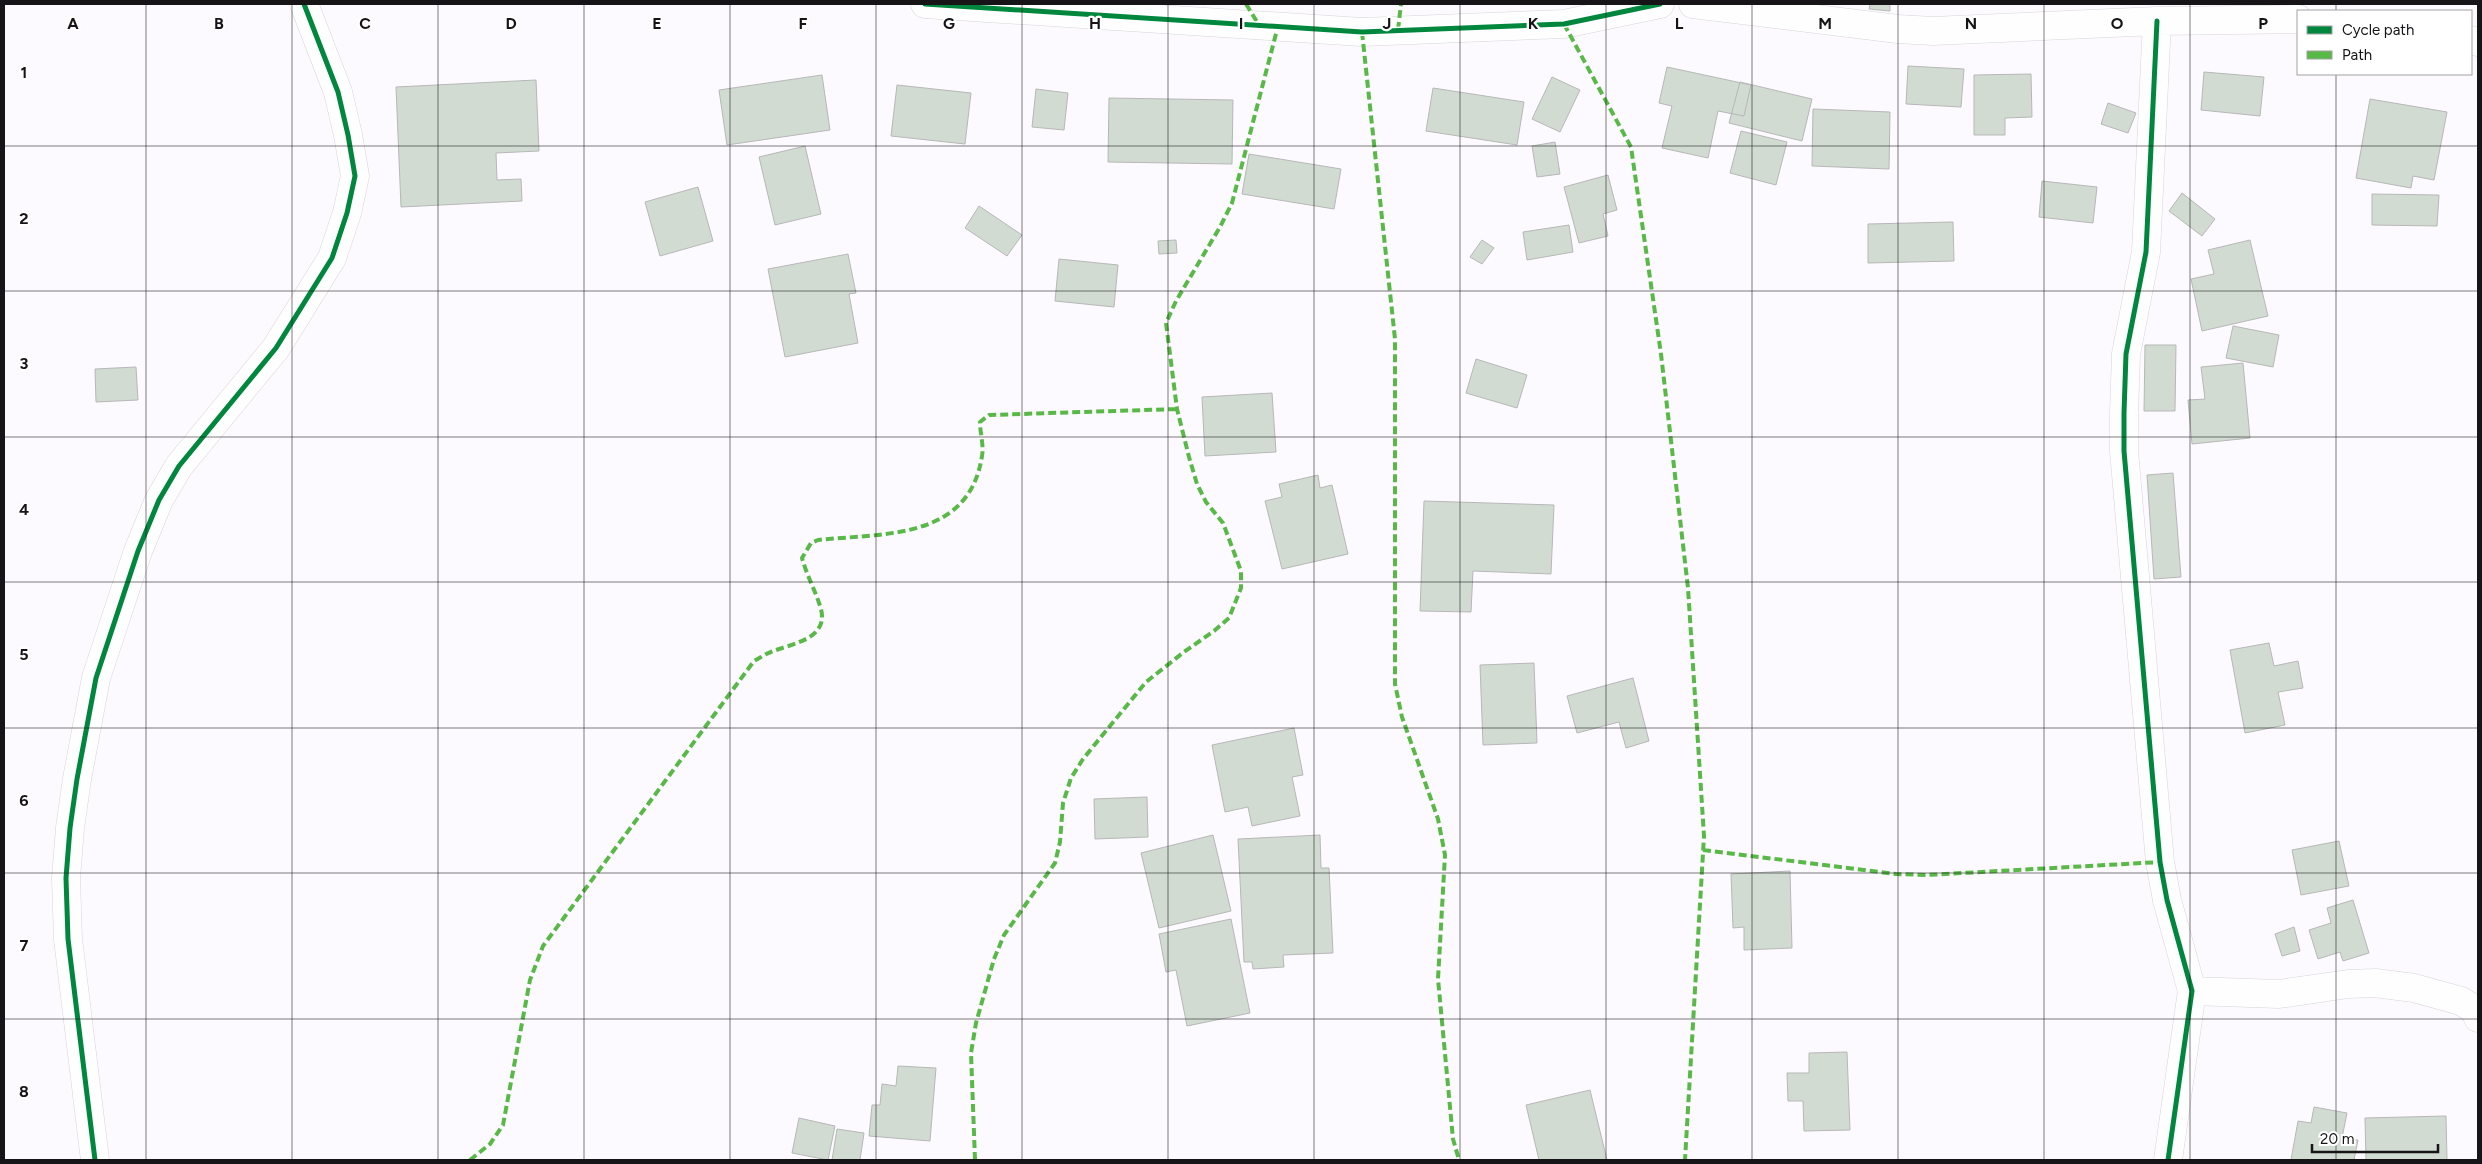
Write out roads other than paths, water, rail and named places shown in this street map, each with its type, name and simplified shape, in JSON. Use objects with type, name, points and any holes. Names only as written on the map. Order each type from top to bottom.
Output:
[{"type":"street","points":[[95,1160],[68,939],[66,878],[70,828],[77,779],[96,678],[138,551],[159,500],[179,466],[276,348],[332,258],[347,214],[355,176],[348,135],[338,92],[304,4]]},
{"type":"street","points":[[925,4],[1362,32],[1564,24],[1660,4]]},
{"type":"street","points":[[1693,4],[1898,29],[1933,31],[2157,21],[2297,19]]},
{"type":"street","points":[[2157,21],[2146,252],[2126,354],[2124,451],[2160,862],[2166,900],[2192,992],[2168,1160]]},
{"type":"street","points":[[2192,992],[2279,994],[2348,984],[2375,983],[2414,988],[2461,1001],[2475,1010],[2478,1018]]}]
